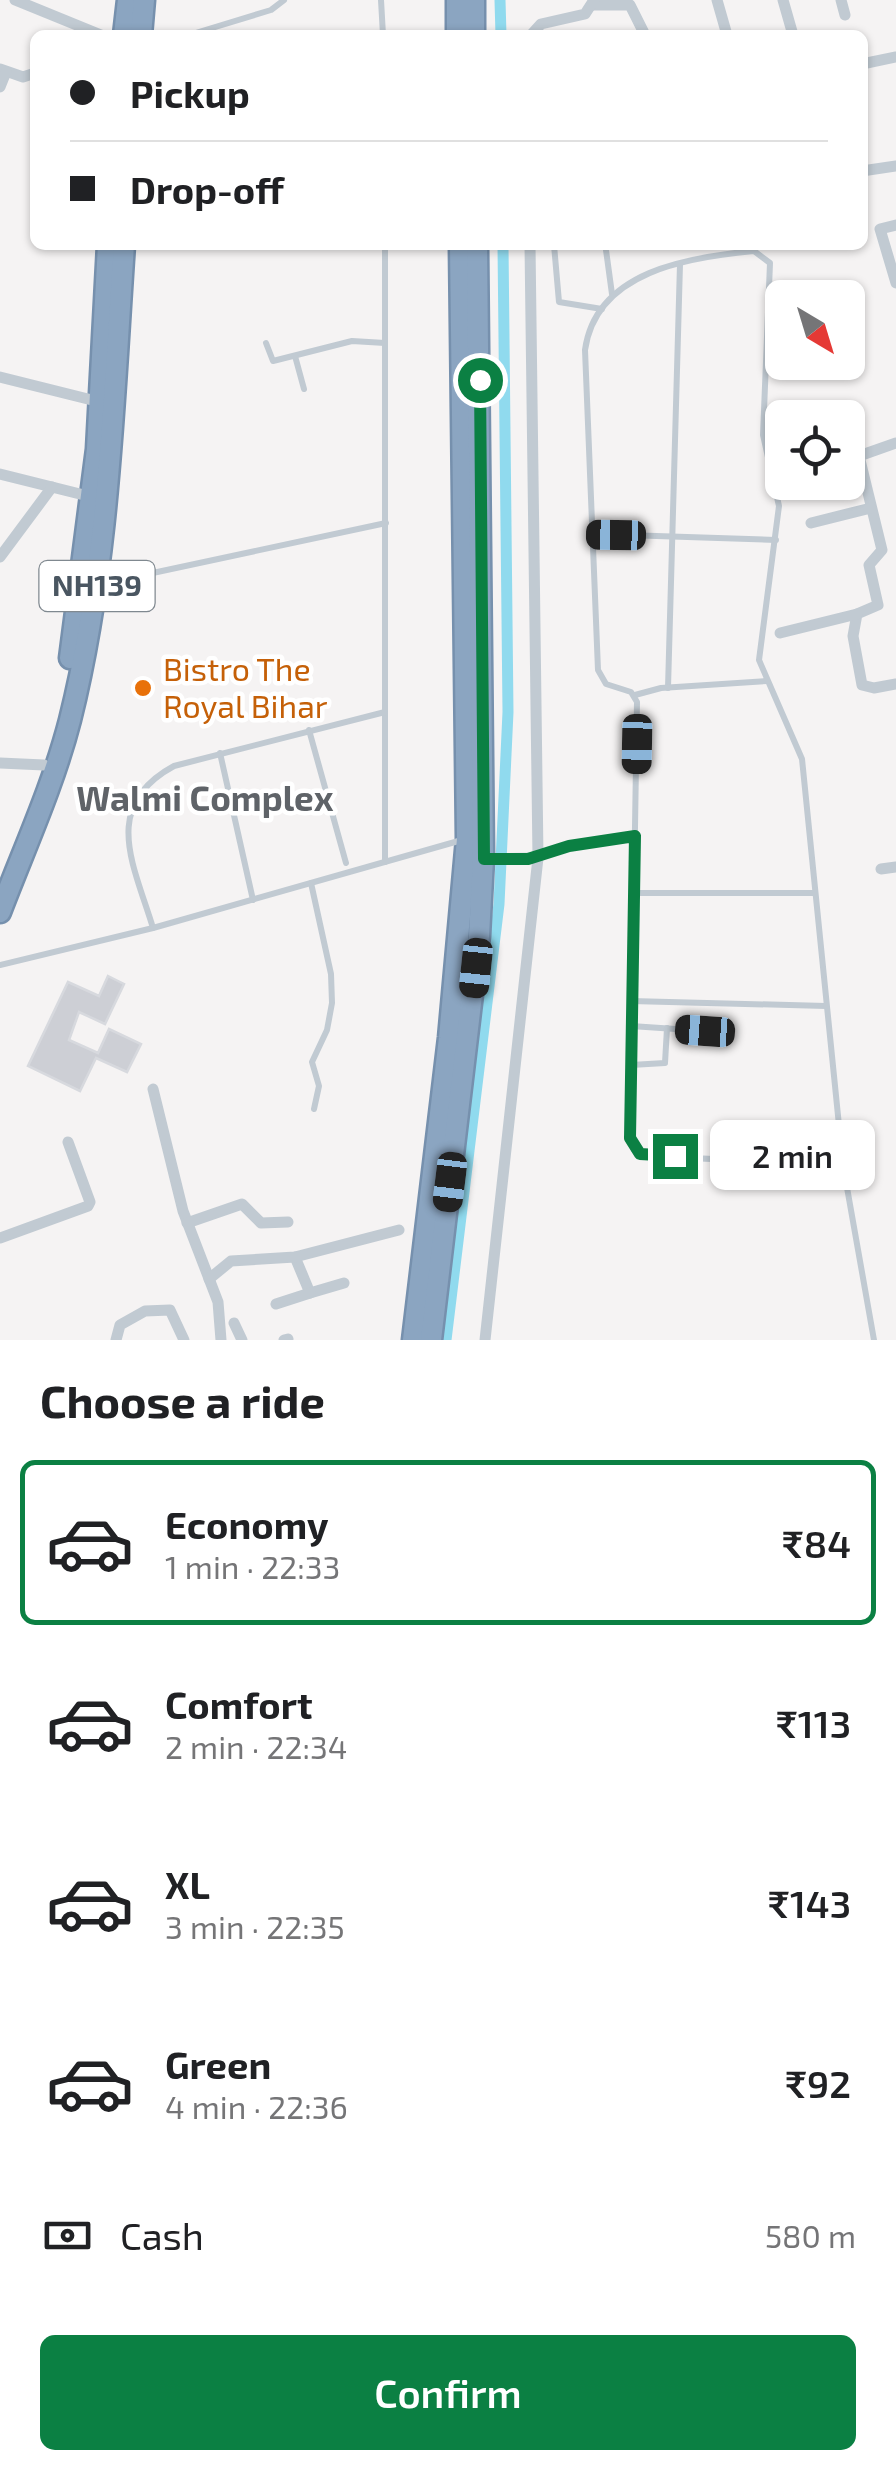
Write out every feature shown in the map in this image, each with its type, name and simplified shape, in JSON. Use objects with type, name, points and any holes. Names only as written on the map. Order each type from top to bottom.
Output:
[{"type":"highway","points":[[125,30],[128,0]]},
{"type":"highway","points":[[141,30],[144,0]]},
{"type":"highway","points":[[457,0],[457,30]]},
{"type":"highway","points":[[474,0],[474,30]]},
{"type":"highway","name":"NH139","points":[[0,912],[59,758],[83,664],[100,570],[108,250]]},
{"type":"highway","name":"NH139","points":[[0,878],[44,765],[73,647],[123,250]]},
{"type":"highway","points":[[413,1340],[450,1038],[467,839],[460,250]]},
{"type":"highway","points":[[431,1340],[489,858],[478,250]]},
{"type":"street","points":[[15,0],[88,30]]},
{"type":"street","points":[[536,30],[541,24],[585,14],[593,3],[622,4],[636,0]]},
{"type":"street","points":[[717,0],[726,30]]},
{"type":"street","points":[[783,0],[792,30]]},
{"type":"street","points":[[841,0],[845,15]]},
{"type":"street","points":[[622,4],[635,10],[644,30]]},
{"type":"street","points":[[868,63],[896,57]]},
{"type":"street","points":[[0,88],[3,70],[23,77],[30,75]]},
{"type":"street","points":[[868,169],[896,166]]},
{"type":"street","points":[[896,225],[880,229],[896,283]]},
{"type":"street","points":[[485,1340],[533,858],[530,250]]},
{"type":"street","points":[[0,377],[106,403]]},
{"type":"street","points":[[780,634],[873,608],[879,598],[869,571],[871,560],[882,550],[858,456],[896,443]]},
{"type":"street","points":[[0,474],[92,497]]},
{"type":"street","points":[[0,558],[52,487]]},
{"type":"street","points":[[811,523],[871,508]]},
{"type":"street","points":[[857,614],[854,636],[862,685],[874,688],[896,684]]},
{"type":"street","points":[[0,762],[44,765]]},
{"type":"street","points":[[489,858],[533,858]]},
{"type":"street","points":[[881,869],[896,867]]},
{"type":"street","points":[[153,1089],[187,1223],[220,1309],[221,1340]]},
{"type":"street","points":[[0,1238],[88,1206],[90,1202],[68,1142]]},
{"type":"street","points":[[187,1223],[242,1204],[260,1223],[288,1222]]},
{"type":"street","points":[[209,1279],[231,1261],[295,1257],[398,1230]]},
{"type":"street","points":[[295,1257],[310,1293]]},
{"type":"street","points":[[276,1304],[344,1283]]},
{"type":"street","points":[[116,1340],[116,1330],[128,1319],[164,1308],[174,1316],[184,1340]]},
{"type":"street","points":[[234,1323],[242,1340]]},
{"type":"lane","points":[[205,30],[271,10],[284,0]]},
{"type":"lane","points":[[380,0],[383,30]]},
{"type":"lane","points":[[385,250],[385,862]]},
{"type":"lane","points":[[555,250],[560,302],[602,309]]},
{"type":"lane","points":[[606,250],[612,295]]},
{"type":"lane","points":[[767,681],[668,688],[635,696],[606,684],[598,670],[585,350],[612,295],[645,274],[754,251],[770,263],[763,435],[778,498],[776,540],[759,632],[759,660],[799,747],[842,1166],[874,1340]]},
{"type":"lane","points":[[668,688],[680,264]]},
{"type":"lane","points":[[266,344],[273,362],[352,340],[385,342]]},
{"type":"lane","points":[[295,356],[304,389]]},
{"type":"lane","points":[[148,574],[386,523]]},
{"type":"lane","points":[[595,534],[776,540]]},
{"type":"lane","points":[[635,696],[630,1138],[640,1154],[842,1166]]},
{"type":"lane","points":[[153,928],[128,840],[133,805],[156,776],[174,766],[220,753],[385,712]]},
{"type":"lane","points":[[309,730],[346,862]]},
{"type":"lane","points":[[220,753],[253,900]]},
{"type":"lane","points":[[533,858],[569,846],[635,836]]},
{"type":"lane","points":[[0,965],[153,928],[467,839]]},
{"type":"lane","points":[[311,883],[331,974],[332,1003],[328,1030],[312,1062],[319,1086],[314,1109]]},
{"type":"lane","points":[[634,893],[815,893]]},
{"type":"lane","points":[[631,1000],[826,1006]]},
{"type":"lane","points":[[631,1026],[705,1031]]},
{"type":"lane","points":[[630,1065],[666,1062],[667,1028]]},
{"type":"building","points":[[108,976],[124,984],[105,1024],[79,1012],[69,1040],[98,1053],[109,1029],[141,1044],[127,1072],[96,1058],[80,1091],[28,1066],[68,982],[99,996]]},
{"type":"waterway","points":[[500,0],[501,30]]},
{"type":"waterway","points":[[446,1340],[499,904],[508,712],[503,250]]},
{"type":"place","name":"Bistro The Royal Bihar","points":[[143,688]]},
{"type":"district","name":"Walmi Complex","points":[[205,799]]},
{"type":"route","points":[[480,380],[484,859],[538,858],[569,846],[635,836],[630,1138],[640,1154],[675,1156]]}]
